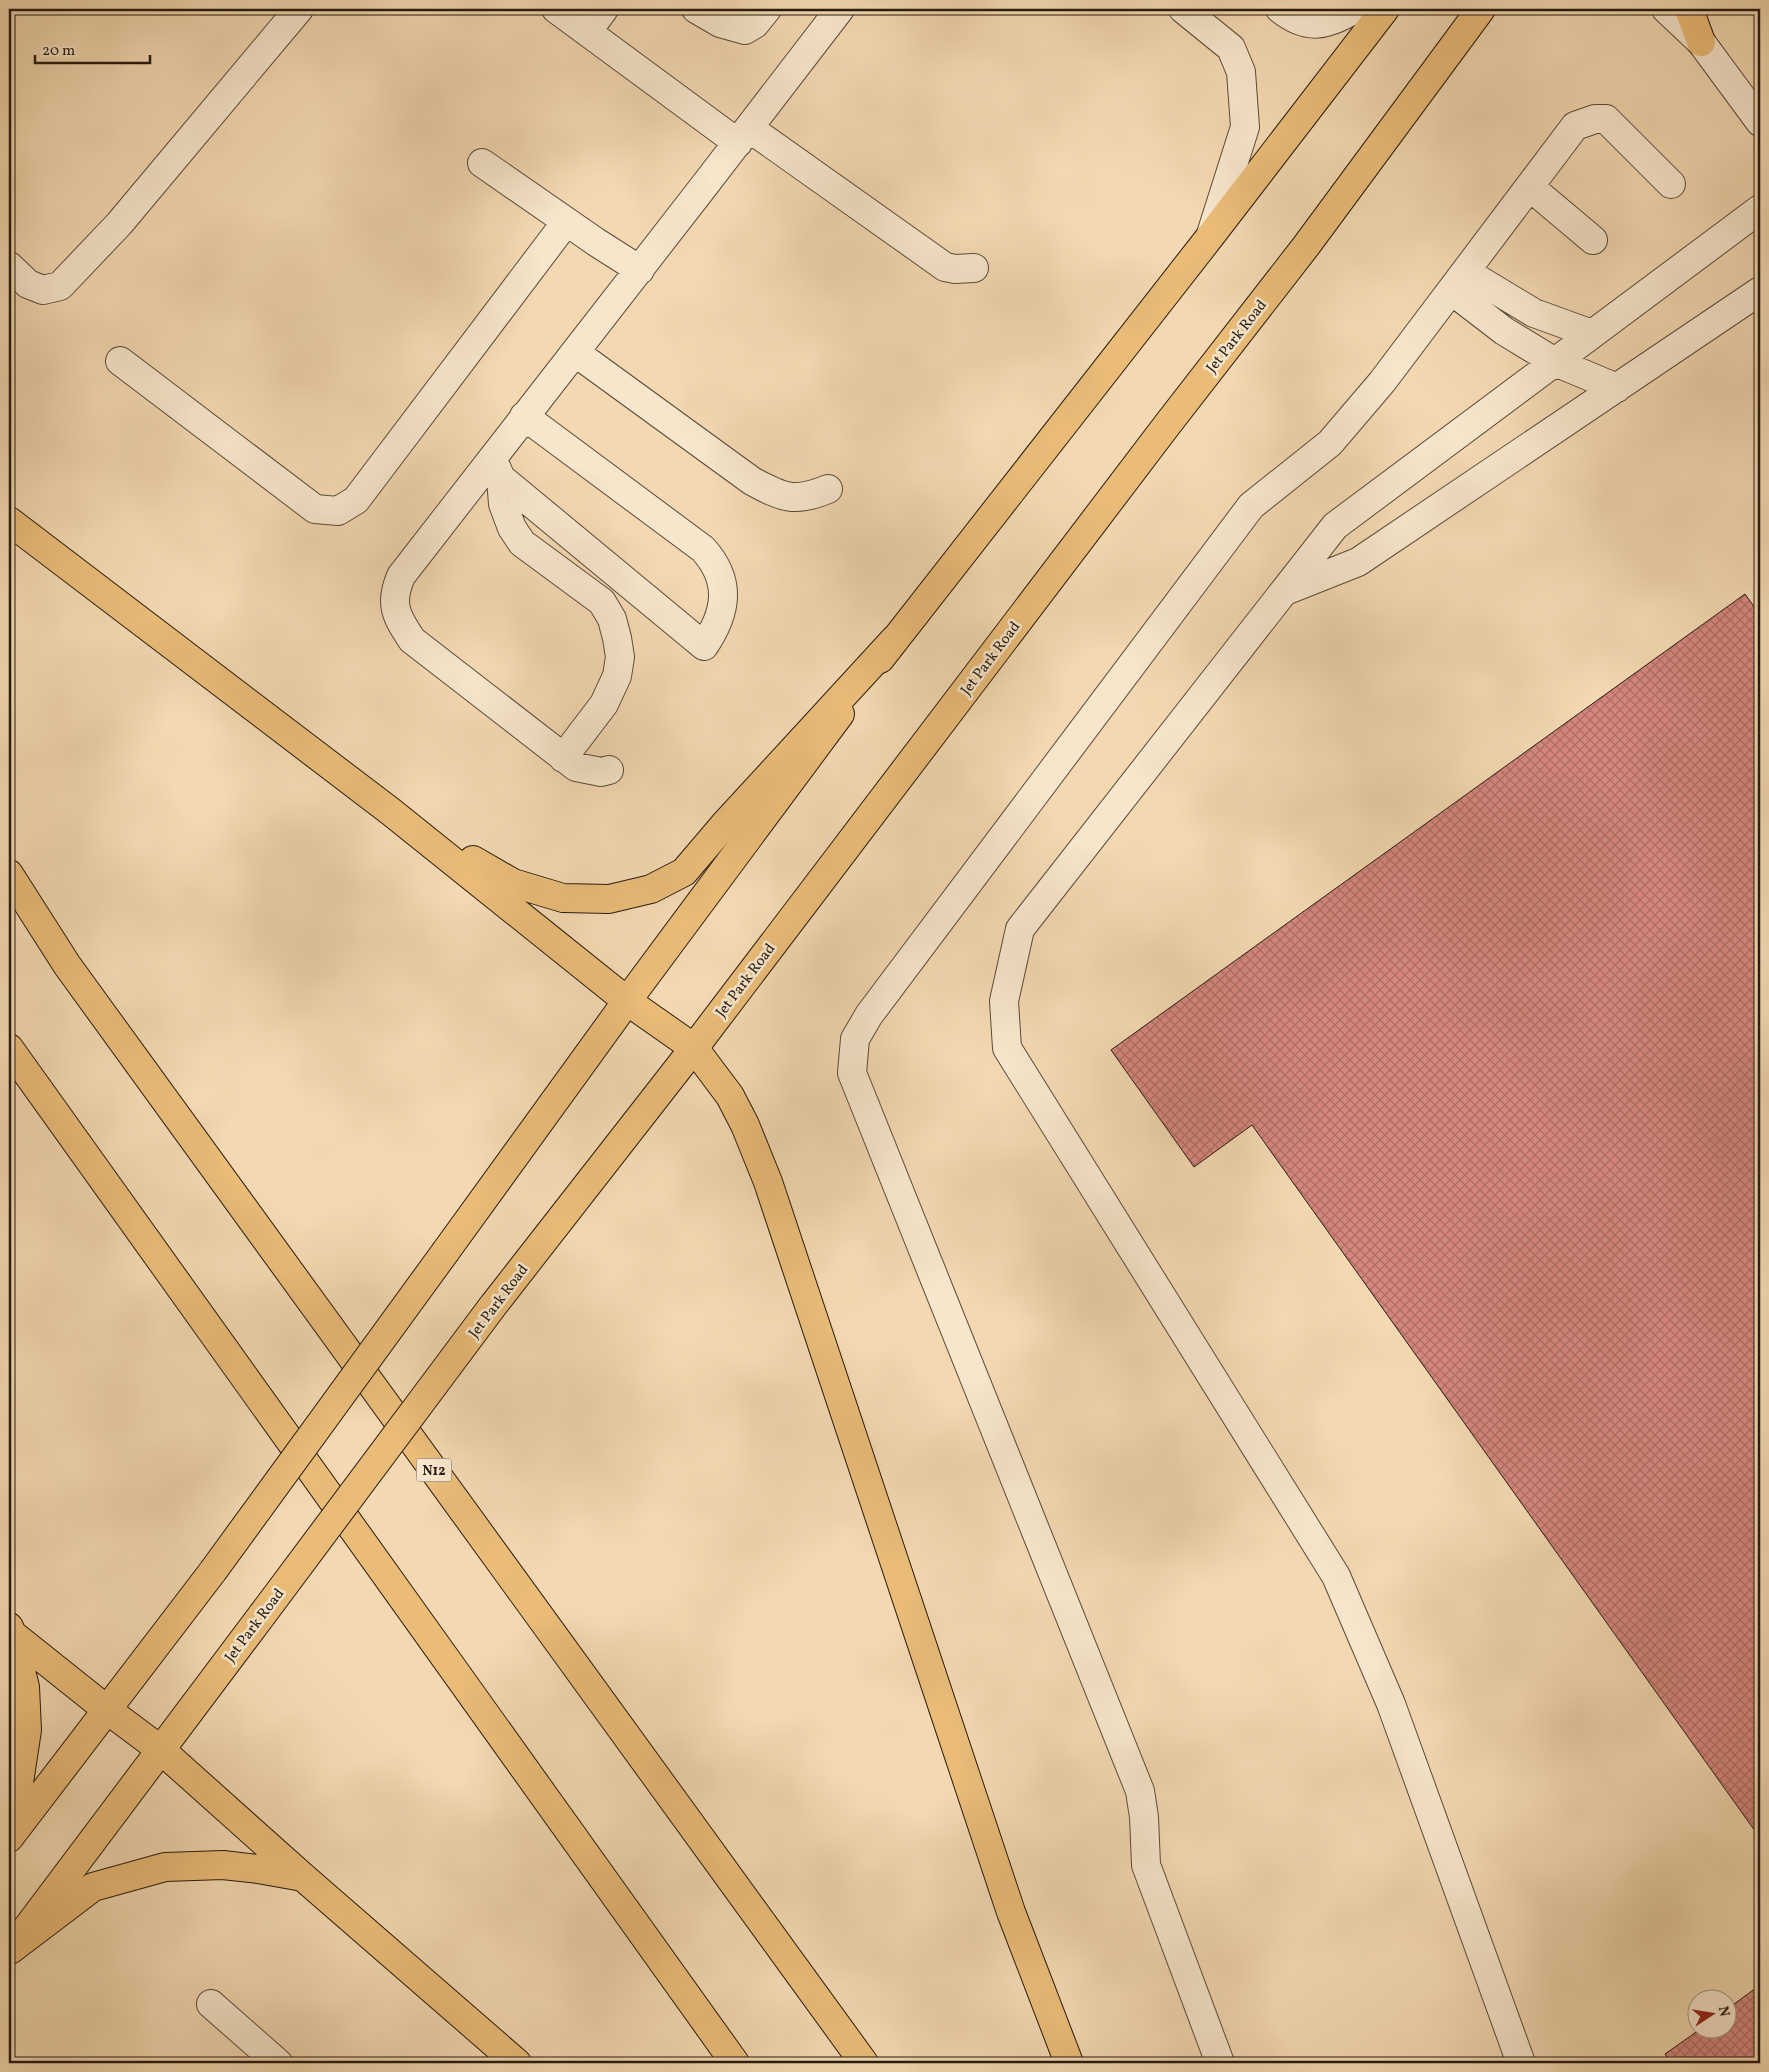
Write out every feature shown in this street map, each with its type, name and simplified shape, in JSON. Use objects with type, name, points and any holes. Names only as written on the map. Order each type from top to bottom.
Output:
[{"type":"main road","points":[[10,1836],[213,1571],[627,1001],[894,640],[1209,238],[1385,9]]},
{"type":"main road","name":"Jet Park Road","points":[[9,1951],[492,1308],[694,1048],[1167,425],[1306,246],[1481,9]]},
{"type":"main road","points":[[1689,9],[1701,42]]},
{"type":"main road","points":[[9,521],[390,811],[627,1001],[694,1048],[730,1096],[745,1125],[768,1182],[1008,1903],[1068,2063]]},
{"type":"main road","points":[[390,811],[513,883],[554,896],[563,898],[609,899],[651,889],[684,872],[724,825],[894,640]]},
{"type":"main road","name":"N12","points":[[9,874],[67,965],[864,2063]]},
{"type":"main road","points":[[9,1048],[735,2063]]},
{"type":"main road","points":[[10,1631],[106,1709],[161,1750],[303,1877],[517,2063]]},
{"type":"main road","points":[[10,1631],[25,1687],[27,1730],[10,1836]]},
{"type":"main road","points":[[9,1951],[93,1887],[165,1867],[223,1865],[303,1877]]},
{"type":"street","points":[[9,266],[28,284],[43,290],[60,286],[120,224],[298,9]]},
{"type":"street","points":[[556,9],[587,32],[945,267],[955,269],[974,268]]},
{"type":"street","points":[[587,32],[604,9]]},
{"type":"street","points":[[696,9],[720,23],[745,30],[755,24],[767,9]]},
{"type":"street","points":[[609,770],[601,772],[576,767],[412,640],[396,614],[396,589],[402,576],[497,470],[524,416],[576,353],[840,9]]},
{"type":"street","points":[[1183,9],[1231,48],[1241,72],[1245,127],[1209,238]]},
{"type":"street","points":[[1280,9],[1291,17],[1315,25],[1338,19],[1355,9]]},
{"type":"street","points":[[1666,9],[1701,42],[1760,122]]},
{"type":"street","points":[[1220,2063],[1146,1865],[1144,1817],[1140,1791],[852,1073],[856,1039],[869,1015],[1251,506],[1330,443],[1382,382],[1576,126],[1595,118],[1606,119],[1671,184]]},
{"type":"street","points":[[482,163],[566,222],[640,270]]},
{"type":"street","points":[[1530,187],[1593,240]]},
{"type":"street","points":[[1521,2063],[1391,1704],[1336,1576],[1007,1048],[1004,1000],[1020,929],[1335,526],[1760,209]]},
{"type":"street","points":[[120,361],[315,509],[338,511],[356,500],[566,222]]},
{"type":"street","points":[[1459,281],[1534,313],[1592,334]]},
{"type":"street","points":[[1459,281],[1504,332],[1555,362],[1617,388]]},
{"type":"street","points":[[1283,591],[1358,562],[1760,290]]},
{"type":"street","points":[[576,353],[752,481],[771,492],[792,499],[812,496],[828,489]]},
{"type":"street","points":[[497,470],[704,646],[722,613],[720,572],[715,562],[703,548],[524,416]]},
{"type":"street","points":[[497,470],[503,504],[512,528],[522,543],[602,602],[612,619],[618,638],[620,657],[617,676],[604,704],[563,758]]},
{"type":"street","points":[[211,2004],[278,2063]]},
{"type":"building","points":[[1745,594],[1760,615],[1760,1838],[1252,1125],[1194,1167],[1111,1050]]},
{"type":"building","points":[[1760,1985],[1760,2063],[1671,2063],[1665,2054],[1686,2039],[1736,2040],[1736,2003]]}]
